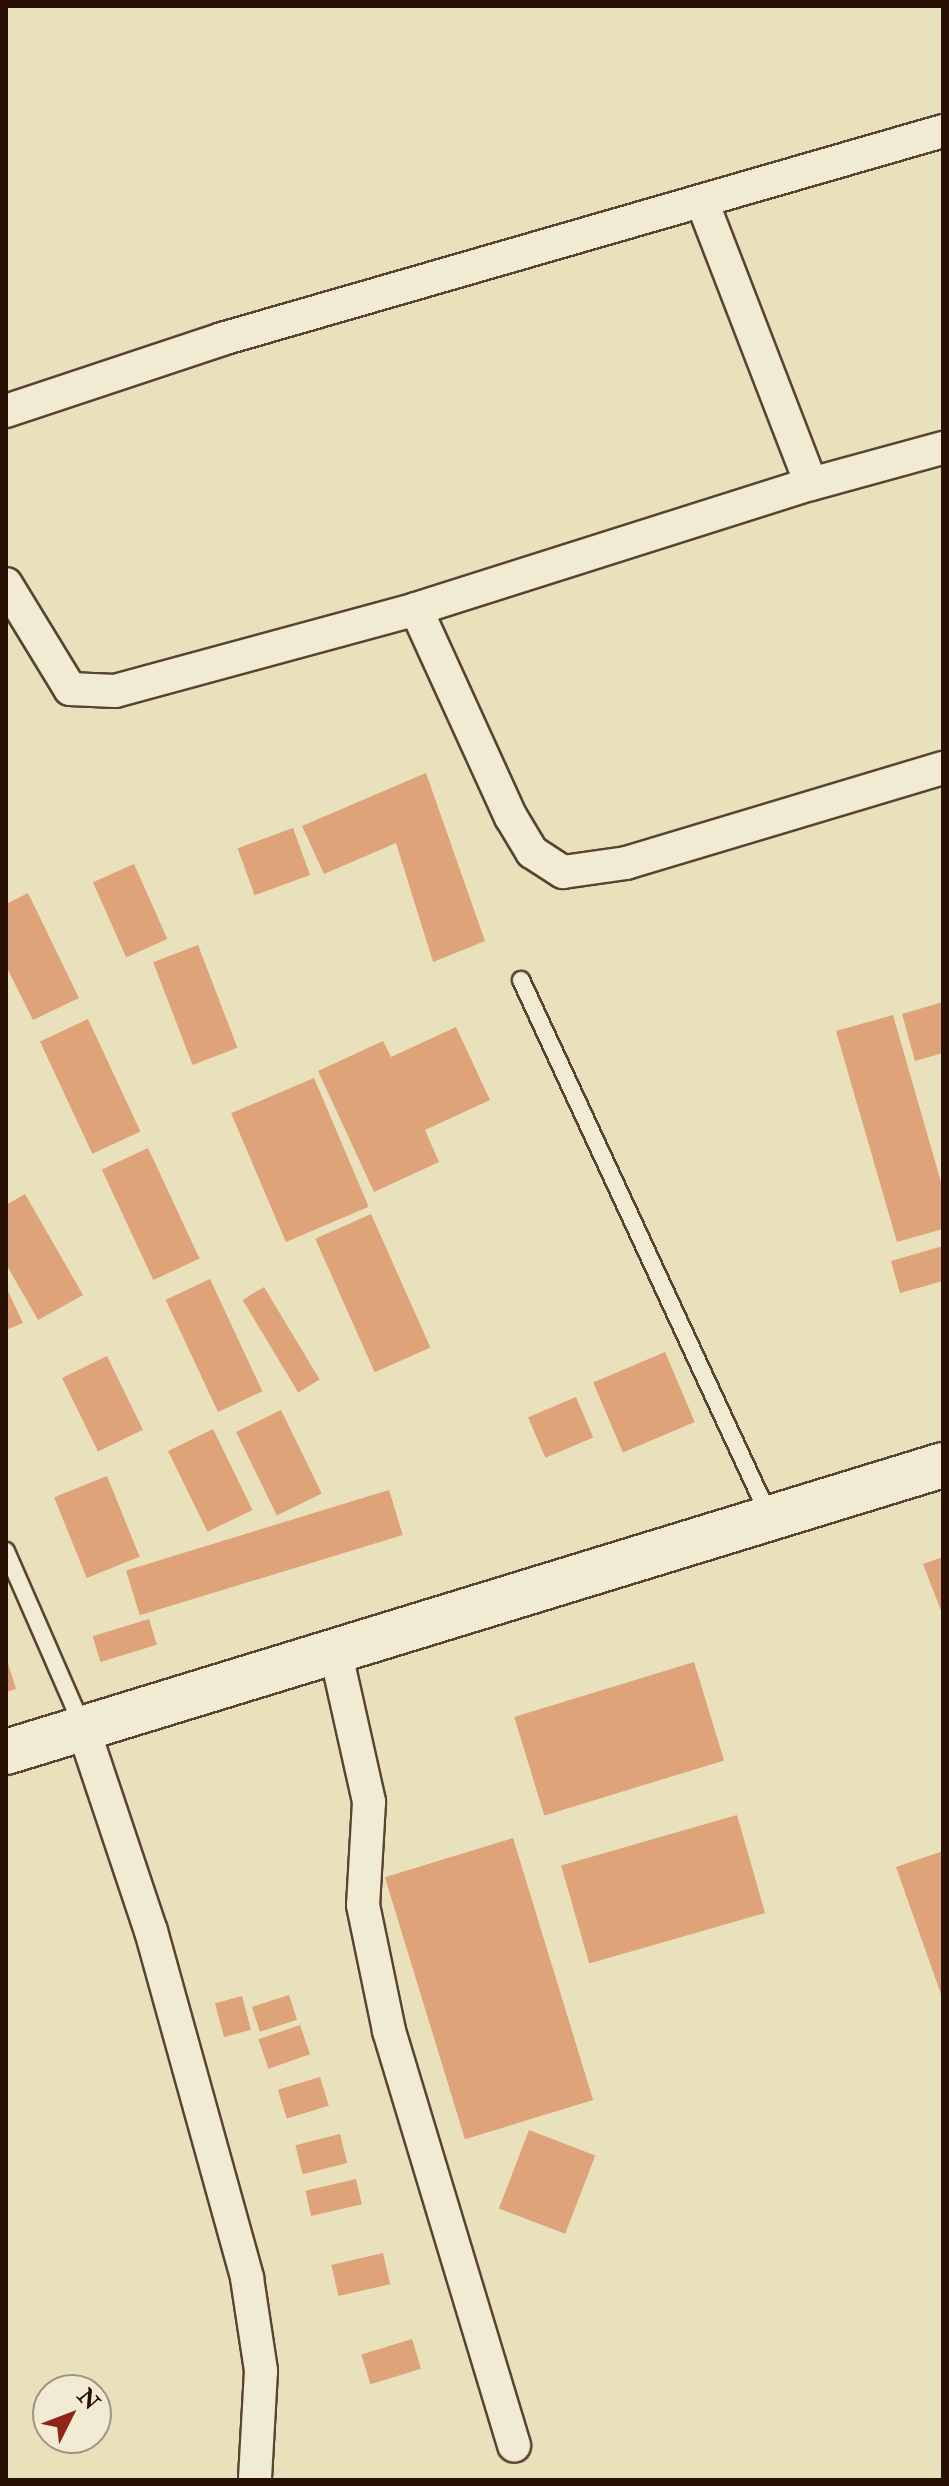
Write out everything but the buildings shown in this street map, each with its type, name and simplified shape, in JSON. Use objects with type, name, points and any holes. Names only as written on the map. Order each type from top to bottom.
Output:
[{"type":"main road","points":[[6,1752],[336,1654],[943,1465]]},
{"type":"street","points":[[6,411],[222,339],[703,204],[943,131]]},
{"type":"street","points":[[703,204],[811,484]]},
{"type":"street","points":[[6,584],[57,674],[70,689],[115,691],[416,609],[811,484],[943,448]]},
{"type":"street","points":[[416,609],[511,817],[532,852],[563,872],[626,863],[943,768]]},
{"type":"street","points":[[336,1654],[369,1802],[363,1905],[385,2016],[514,2446]]},
{"type":"street","points":[[83,1728],[151,1931],[247,2278],[261,2371],[255,2480]]},
{"type":"lane","points":[[521,980],[771,1519]]},
{"type":"lane","points":[[6,1551],[83,1728]]}]
